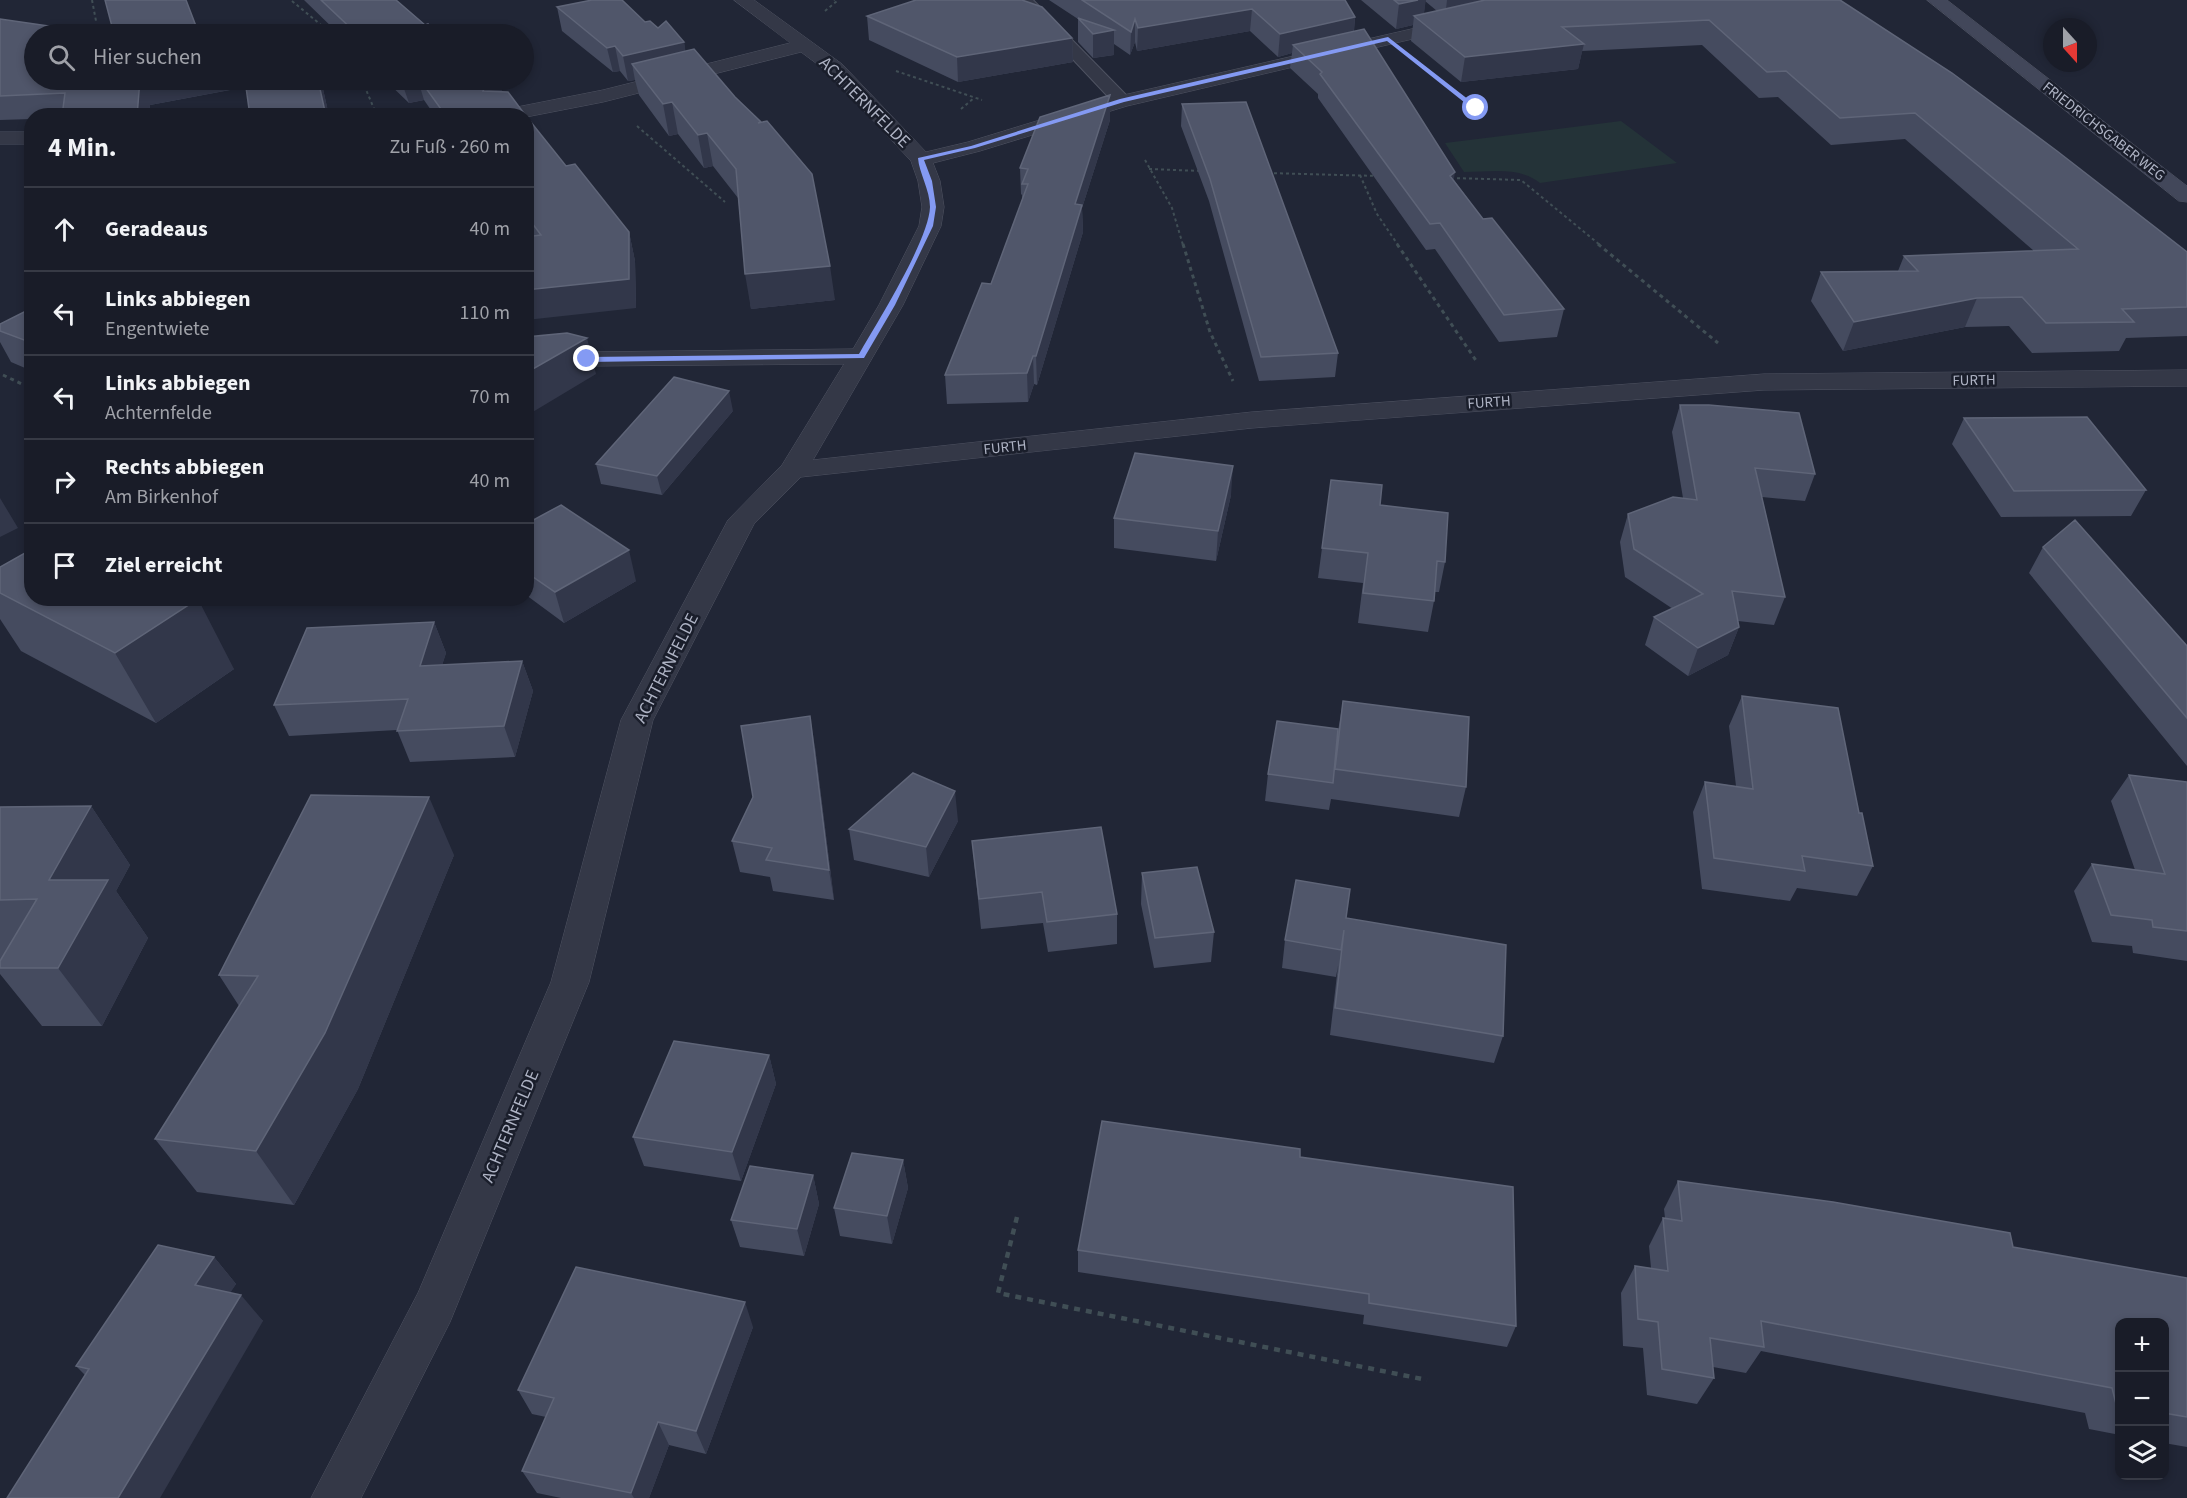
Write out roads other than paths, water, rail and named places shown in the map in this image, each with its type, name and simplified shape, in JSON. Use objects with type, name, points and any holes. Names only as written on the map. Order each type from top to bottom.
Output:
[{"type":"main road","name":"FRIEDRICHSGABER WEG","points":[[1936,0],[2187,196]]},
{"type":"street","name":"ACHTERNFELDE","points":[[335,1498],[434,1307],[570,982],[637,720],[742,520],[793,470],[891,305],[930,226],[933,207],[929,181],[921,159],[835,68],[743,0]]},
{"type":"street","points":[[1425,14],[1442,27]]},
{"type":"street","points":[[921,159],[973,147],[1122,101],[1475,19]]},
{"type":"street","points":[[534,110],[603,96],[805,45]]},
{"type":"street","points":[[0,138],[24,138]]},
{"type":"street","points":[[534,364],[587,359],[861,356]]},
{"type":"street","name":"FURTH","points":[[793,470],[1252,420],[1764,382],[2187,378]]},
{"type":"lane","points":[[1025,0],[1122,101]]}]
